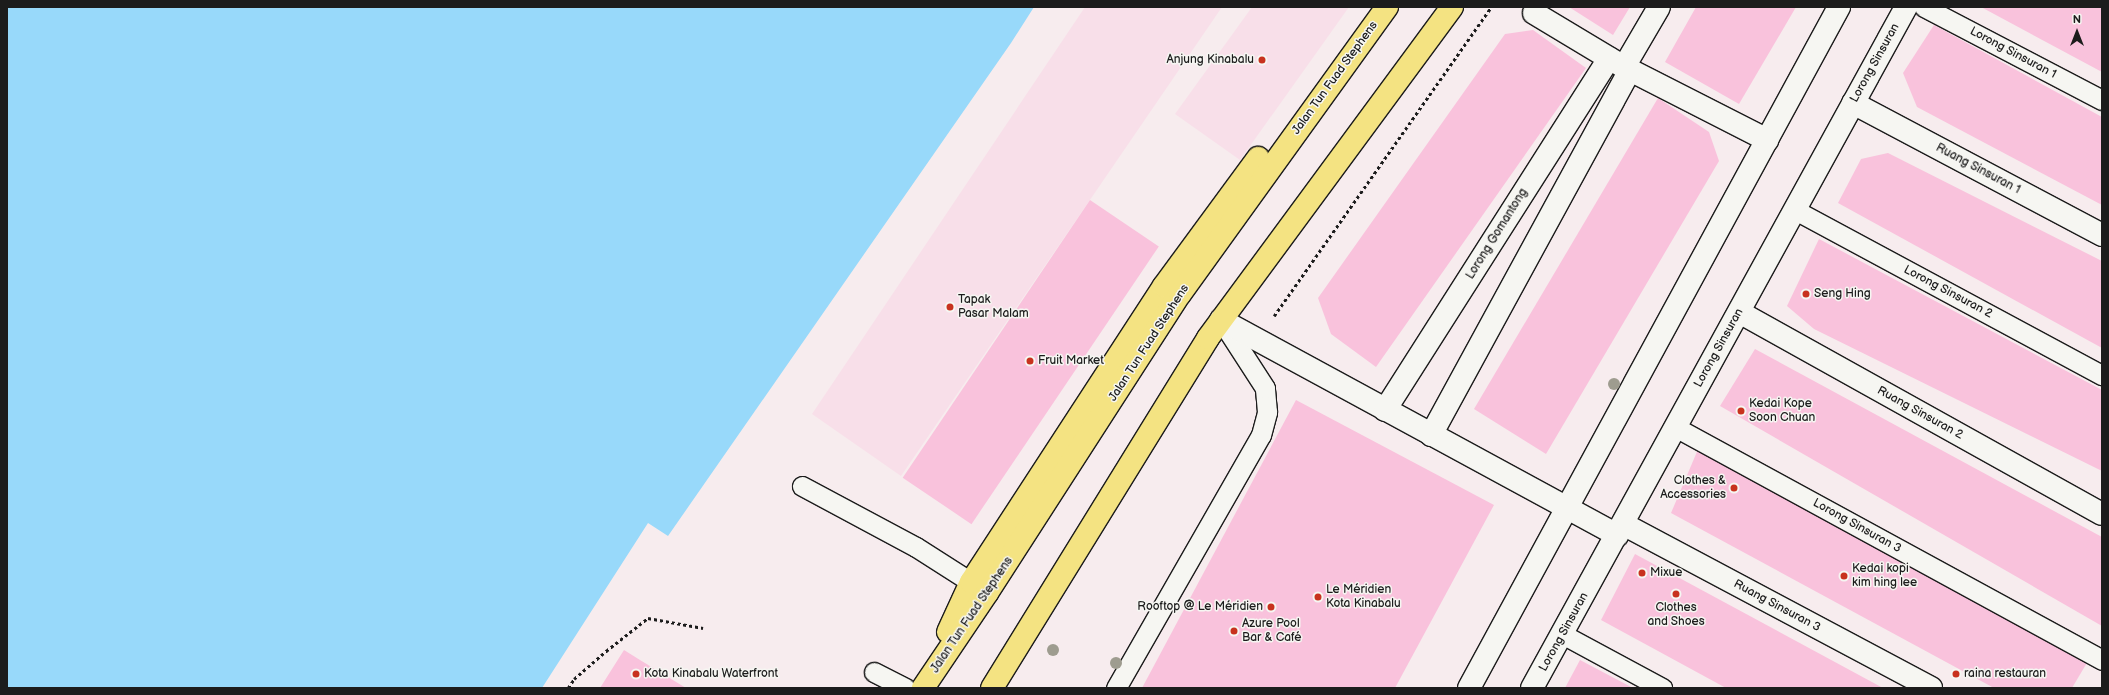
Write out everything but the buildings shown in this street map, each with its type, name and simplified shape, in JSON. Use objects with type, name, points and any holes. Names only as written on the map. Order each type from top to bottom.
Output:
[{"type":"main road","name":"Jalan Tun Fuad Stephens","points":[[923,688],[971,582],[1164,286],[1369,7]]},
{"type":"main road","name":"Jalan Tun Fuad Stephens","points":[[923,688],[987,593],[1180,294],[1387,7]]},
{"type":"main road","points":[[992,688],[1208,338],[1452,7]]},
{"type":"street","points":[[1431,435],[1621,65],[1659,7]]},
{"type":"street","points":[[1469,688],[1840,7]]},
{"type":"street","name":"Lorong Sinsuran","points":[[1532,688],[1906,7]]},
{"type":"street","points":[[1534,13],[1621,65],[1767,140]]},
{"type":"street","name":"Lorong Gomantong","points":[[1386,410],[1621,65]]},
{"type":"street","name":"Ruang Sinsuran 1","points":[[1853,103],[2102,235]]},
{"type":"street","name":"Ruang Sinsuran 2","points":[[1739,312],[2102,514]]},
{"type":"street","name":"Ruang Sinsuran 3","points":[[1221,320],[1567,508],[1620,529],[1931,688]]},
{"type":"lane","name":"Lorong Sinsuran 1","points":[[1924,7],[2102,100]]},
{"type":"lane","name":"Lorong Sinsuran 2","points":[[1795,210],[2102,375]]},
{"type":"lane","points":[[1116,688],[1261,435],[1267,412],[1265,388],[1221,320]]},
{"type":"lane","name":"Lorong Sinsuran 3","points":[[1675,427],[2102,660]]},
{"type":"lane","points":[[802,486],[916,548],[971,582]]},
{"type":"lane","points":[[1562,634],[1662,688]]},
{"type":"lane","points":[[874,672],[905,688]]},
{"type":"path","points":[[1257,340],[1491,7]]},
{"type":"path","points":[[568,688],[574,679],[606,651],[648,618],[703,628]]},
{"type":"shaded area","name":"Tapak Pasar Malam","points":[[1085,7],[1222,7],[901,476],[812,414]]},
{"type":"shaded area","name":"Anjung Kinabalu","points":[[1252,7],[1349,7],[1240,160],[1175,114]]},
{"type":"water","points":[[7,7],[1034,7],[1011,43],[668,536],[648,523],[542,688],[7,688]]},
{"type":"place","name":"Anjung Kinabalu","points":[[1262,60]]},
{"type":"place","name":"Seng Hing","points":[[1806,294]]},
{"type":"place","name":"Tapak Pasar Malam","points":[[950,307]]},
{"type":"place","name":"Fruit Market","points":[[1030,361]]},
{"type":"place","name":"Kedai Kope Soon Chuan","points":[[1741,411]]},
{"type":"place","name":"Clothes & Accessories","points":[[1734,488]]},
{"type":"place","name":"Mixue","points":[[1642,573]]},
{"type":"place","name":"Kedai kopi kim hing lee","points":[[1844,576]]},
{"type":"place","name":"Clothes and Shoes","points":[[1676,594]]},
{"type":"place","name":"Le Méridien Kota Kinabalu","points":[[1318,597]]},
{"type":"place","name":"Rooftop @ Le Méridien","points":[[1271,607]]},
{"type":"place","name":"Azure Pool Bar & Café","points":[[1234,631]]},
{"type":"place","name":"Kota Kinabalu Waterfront","points":[[636,674]]},
{"type":"place","name":"raina restauran","points":[[1956,674]]}]
